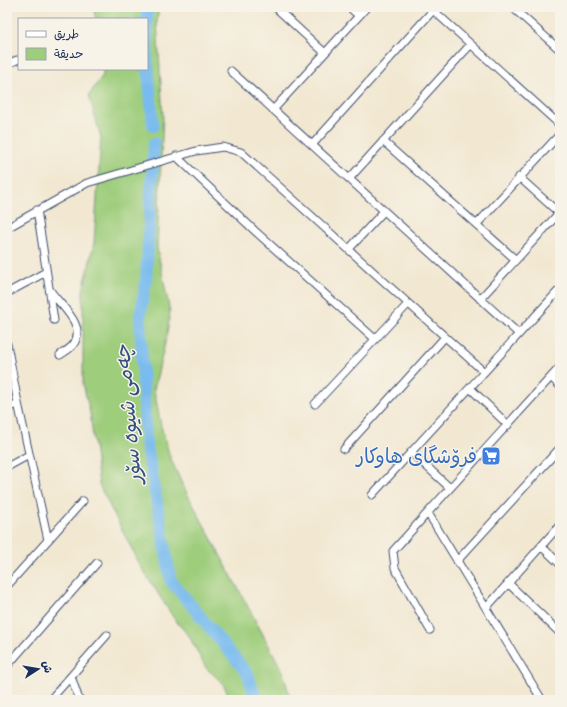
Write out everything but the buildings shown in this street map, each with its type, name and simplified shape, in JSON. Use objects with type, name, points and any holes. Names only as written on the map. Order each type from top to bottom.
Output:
[{"type":"street","points":[[275,7],[325,53]]},
{"type":"street","points":[[349,7],[359,16]]},
{"type":"street","points":[[273,110],[367,7]]},
{"type":"street","points":[[512,7],[560,50]]},
{"type":"street","points":[[312,145],[435,8],[471,44],[560,125]]},
{"type":"street","points":[[349,179],[471,44]]},
{"type":"street","points":[[7,64],[17,60]]},
{"type":"street","points":[[231,71],[519,334]]},
{"type":"street","points":[[477,224],[560,134]]},
{"type":"street","points":[[383,141],[516,260]]},
{"type":"street","points":[[7,228],[87,183],[176,156],[223,147],[241,152],[484,372]]},
{"type":"street","points":[[176,156],[255,231],[375,339]]},
{"type":"street","points":[[480,299],[559,214],[520,177]]},
{"type":"street","points":[[37,210],[54,320]]},
{"type":"street","points":[[349,249],[384,211]]},
{"type":"street","points":[[7,293],[46,272]]},
{"type":"street","points":[[49,288],[72,317],[76,331],[73,345],[60,355]]},
{"type":"street","points":[[372,495],[560,289]]},
{"type":"street","points":[[315,404],[408,304]]},
{"type":"street","points":[[344,449],[445,337]]},
{"type":"street","points":[[7,348],[48,540]]},
{"type":"street","points":[[430,630],[395,568],[393,551],[560,367]]},
{"type":"street","points":[[551,377],[560,386]]},
{"type":"street","points":[[470,388],[508,425]]},
{"type":"street","points":[[7,409],[18,403]]},
{"type":"street","points":[[457,561],[560,448]]},
{"type":"street","points":[[411,452],[450,488]]},
{"type":"street","points":[[7,466],[29,455]]},
{"type":"street","points":[[7,586],[83,501]]},
{"type":"street","points":[[428,513],[542,700]]},
{"type":"street","points":[[486,608],[560,525]]},
{"type":"street","points":[[541,546],[560,564]]},
{"type":"street","points":[[7,666],[97,563]]},
{"type":"street","points":[[508,584],[560,633]]},
{"type":"street","points":[[50,700],[107,635]]},
{"type":"street","points":[[71,676],[79,700]]},
{"type":"green space","points":[[93,7],[159,7],[157,21],[163,116],[157,248],[170,312],[167,335],[154,389],[161,426],[170,457],[182,484],[282,670],[291,700],[231,700],[222,682],[206,668],[189,636],[175,620],[141,567],[99,485],[90,413],[83,384],[83,291],[94,243],[101,138],[89,95],[103,75],[103,70],[148,70],[148,18],[96,18]]},
{"type":"waterway","name":"چەمی شیوە سۆر","points":[[147,7],[147,18]]},
{"type":"waterway","name":"چەمی شیوە سۆر","points":[[148,68],[153,126]]},
{"type":"waterway","name":"چەمی شیوە سۆر","points":[[154,143],[146,280],[140,317],[146,442],[171,581],[248,674],[256,700]]},
{"type":"place","name":"فرۆشگای ھاوکار","points":[[491,456]]}]
